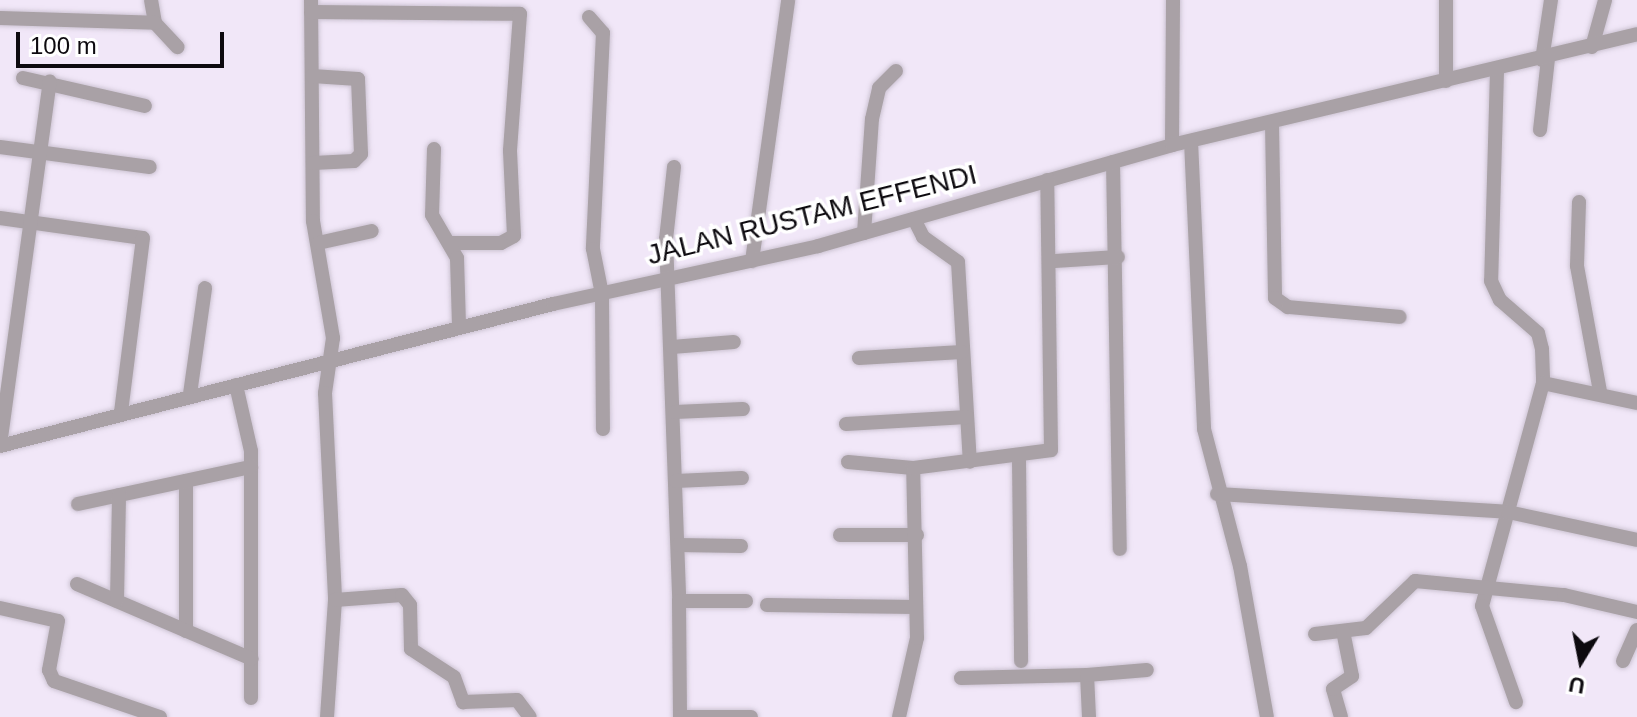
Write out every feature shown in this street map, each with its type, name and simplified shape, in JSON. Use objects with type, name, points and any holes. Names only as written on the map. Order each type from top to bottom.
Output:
[{"type":"street","points":[[1172,145],[1173,0]]},
{"type":"street","points":[[1446,0],[1446,81]]},
{"type":"street","points":[[1540,130],[1551,0]]},
{"type":"street","points":[[1592,47],[1605,0]]},
{"type":"street","points":[[752,261],[788,6]]},
{"type":"street","points":[[327,717],[335,600],[325,393],[331,363],[313,163],[311,7],[520,14],[510,151],[514,236],[501,243],[451,243]]},
{"type":"street","points":[[0,18],[153,11],[177,47]]},
{"type":"street","points":[[589,17],[603,33],[593,249],[602,294],[603,429]]},
{"type":"street","name":"JALAN RUSTAM EFFENDI","points":[[0,445],[190,394],[331,363],[459,327],[864,233],[1172,145],[1545,60],[1637,34]]},
{"type":"street","points":[[864,233],[872,119],[879,88],[896,71]]},
{"type":"street","points":[[1497,71],[1491,281],[1500,300],[1538,333],[1543,383],[1484,590],[1493,650],[1516,702]]},
{"type":"street","points":[[312,76],[358,79],[361,154],[354,161],[313,163]]},
{"type":"street","points":[[23,78],[50,81],[145,106]]},
{"type":"street","points":[[0,445],[50,81]]},
{"type":"street","points":[[1272,124],[1275,298],[1288,307],[1400,317]]},
{"type":"street","points":[[1191,141],[1204,429],[1217,494],[1240,566],[1267,717]]},
{"type":"street","points":[[0,147],[150,167]]},
{"type":"street","points":[[434,149],[432,215],[451,243],[459,327]]},
{"type":"street","points":[[1113,162],[1118,257],[1120,549]]},
{"type":"street","points":[[674,167],[666,239],[675,412],[680,717],[751,717]]},
{"type":"street","points":[[848,462],[913,468],[1047,454],[1052,443],[1054,261],[1047,180]]},
{"type":"street","points":[[1579,202],[1577,266],[1600,391]]},
{"type":"street","points":[[0,218],[143,238],[121,412]]},
{"type":"street","points":[[914,219],[923,237],[958,262],[970,462]]},
{"type":"street","points":[[318,243],[372,231]]},
{"type":"street","points":[[1054,261],[1118,257]]},
{"type":"street","points":[[190,394],[205,288]]},
{"type":"street","points":[[672,347],[734,342]]},
{"type":"street","points":[[859,358],[962,352]]},
{"type":"street","points":[[1543,383],[1600,391],[1637,403]]},
{"type":"street","points":[[236,385],[251,467],[251,698]]},
{"type":"street","points":[[675,412],[743,409]]},
{"type":"street","points":[[846,424],[967,417]]},
{"type":"street","points":[[1019,458],[1021,661]]},
{"type":"street","points":[[78,504],[251,467]]},
{"type":"street","points":[[902,716],[915,664],[917,535],[913,468]]},
{"type":"street","points":[[676,481],[742,478]]},
{"type":"street","points":[[186,481],[186,631]]},
{"type":"street","points":[[1217,494],[1508,512],[1637,540]]},
{"type":"street","points":[[117,601],[119,495]]},
{"type":"street","points":[[840,535],[917,535]]},
{"type":"street","points":[[678,545],[741,546]]},
{"type":"street","points":[[1315,634],[1371,625],[1409,582],[1564,595],[1637,612]]},
{"type":"street","points":[[77,584],[252,659]]},
{"type":"street","points":[[335,600],[395,594],[408,599],[411,649],[454,677],[463,710],[517,700],[530,717]]},
{"type":"street","points":[[679,601],[746,601]]},
{"type":"street","points":[[767,605],[916,607]]},
{"type":"street","points":[[0,608],[58,621],[49,677],[158,717]]},
{"type":"street","points":[[1623,661],[1637,630]]},
{"type":"street","points":[[1341,717],[1333,689],[1352,676],[1343,631]]},
{"type":"street","points":[[961,678],[1087,675],[1147,670]]},
{"type":"street","points":[[1087,675],[1089,717]]},
{"type":"street","points":[[116,717],[123,703]]}]
